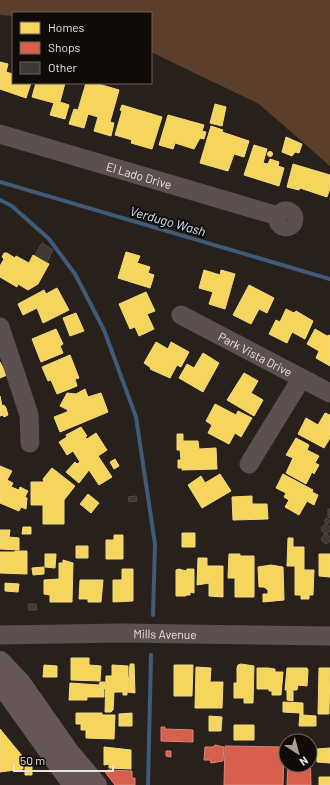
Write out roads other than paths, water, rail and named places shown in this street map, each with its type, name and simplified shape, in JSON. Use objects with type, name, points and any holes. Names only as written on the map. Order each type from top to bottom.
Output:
[{"type":"main road","points":[[0,662],[20,683],[69,753],[96,785]]},
{"type":"main road","points":[[0,682],[74,785]]},
{"type":"street","name":"El Lado Drive","points":[[0,134],[278,216]]},
{"type":"street","name":"Park Vista Drive","points":[[181,315],[330,393]]},
{"type":"street","points":[[0,327],[29,415],[30,443]]},
{"type":"street","points":[[249,464],[301,379]]},
{"type":"street","name":"Mills Avenue","points":[[0,635],[121,632],[330,636]]},
{"type":"waterway","name":"Verdugo Wash","points":[[0,182],[330,279]]},
{"type":"waterway","points":[[0,200],[12,206],[49,239],[75,274],[104,330],[136,417],[155,544],[153,615]]},
{"type":"waterway","points":[[148,785],[151,655]]}]
